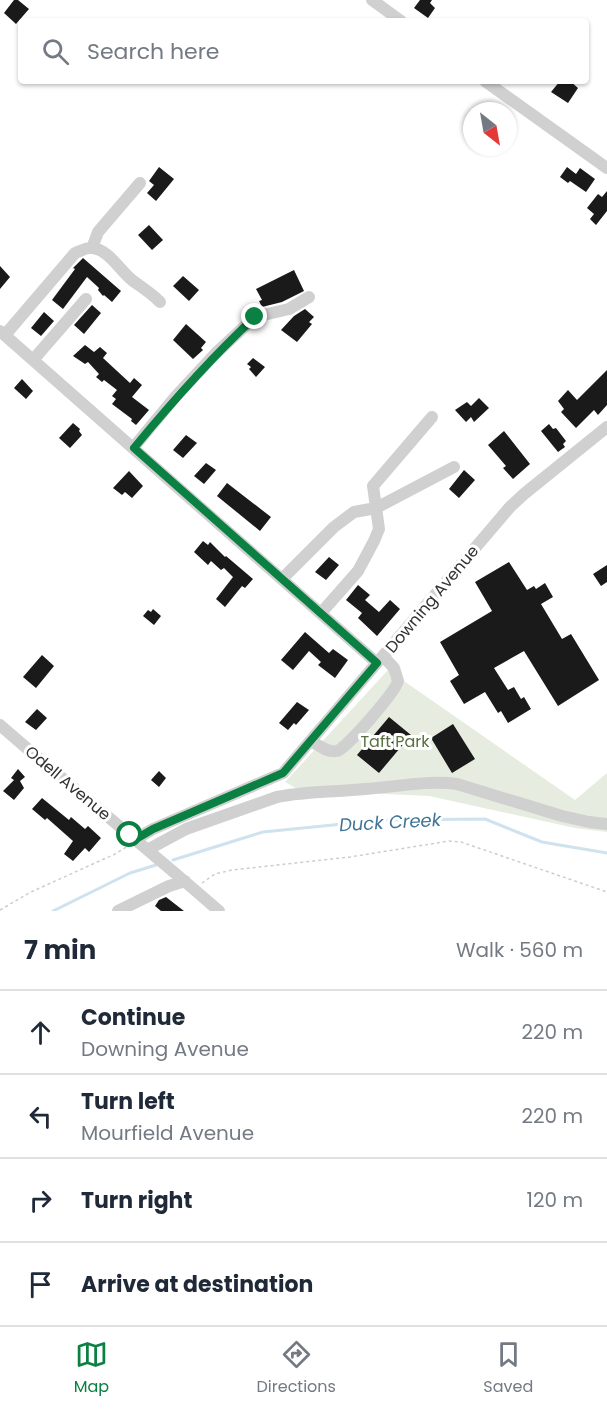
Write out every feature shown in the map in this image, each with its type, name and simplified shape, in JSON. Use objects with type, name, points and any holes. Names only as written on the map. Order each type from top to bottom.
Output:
[{"type":"street","points":[[372,0],[397,18]]},
{"type":"street","points":[[488,84],[607,168]]},
{"type":"street","points":[[92,248],[98,232],[140,183]]},
{"type":"street","points":[[160,302],[151,293],[132,281],[107,256],[92,248],[75,253],[2,333],[321,613],[394,668],[398,681],[391,694],[341,748],[329,751],[311,741]]},
{"type":"street","points":[[134,448],[176,396],[216,353],[255,317],[289,309],[309,297]]},
{"type":"street","points":[[33,360],[86,299]]},
{"type":"street","points":[[321,613],[358,572],[374,542],[379,529],[374,486],[432,417]]},
{"type":"street","name":"Downing Avenue","points":[[136,839],[153,829],[278,776],[311,741],[510,507],[607,427]]},
{"type":"street","points":[[282,579],[334,527],[354,512],[376,508],[454,467]]},
{"type":"street","name":"Odell Avenue","points":[[0,725],[149,849],[219,911]]},
{"type":"street","points":[[149,849],[186,829],[277,797],[420,783],[457,784],[562,816],[607,824]]},
{"type":"street","points":[[118,911],[169,886],[189,885]]},
{"type":"path","points":[[0,910],[32,892],[115,854],[136,839]]},
{"type":"path","points":[[189,885],[215,874],[232,870],[305,863],[449,841],[461,842],[607,892]]},
{"type":"green space","name":"Taft Park","points":[[388,670],[575,800],[607,773],[607,832],[575,828],[429,796],[299,790],[285,782]]},
{"type":"building","points":[[14,0],[18,0],[29,9],[21,18],[18,18],[16,24],[4,13]]},
{"type":"building","points":[[420,0],[432,0],[430,3],[435,8],[428,18],[414,8]]},
{"type":"building","points":[[558,84],[573,84],[578,88],[568,103],[551,92]]},
{"type":"building","points":[[159,167],[174,179],[156,201],[147,193],[154,185],[149,181]]},
{"type":"building","points":[[567,167],[576,174],[580,168],[595,179],[586,192],[560,177]]},
{"type":"building","points":[[607,191],[607,211],[596,225],[590,219],[594,214],[587,208],[598,194],[602,197]]},
{"type":"building","points":[[149,225],[163,240],[152,250],[138,235]]},
{"type":"building","points":[[83,258],[121,291],[112,302],[103,296],[99,288],[87,277],[63,309],[52,300],[75,269],[73,268]]},
{"type":"building","points":[[0,266],[10,277],[0,289]]},
{"type":"building","points":[[294,270],[304,291],[282,302],[262,307],[259,301],[262,300],[256,289]]},
{"type":"building","points":[[183,276],[199,290],[189,301],[173,286]]},
{"type":"building","points":[[92,305],[101,313],[84,334],[74,325]]},
{"type":"building","points":[[305,309],[314,317],[309,322],[312,324],[297,342],[281,330],[294,316]]},
{"type":"building","points":[[44,312],[54,321],[41,336],[31,328]]},
{"type":"building","points":[[186,324],[206,342],[201,348],[203,350],[193,359],[173,340]]},
{"type":"building","points":[[85,345],[94,352],[100,347],[107,353],[103,358],[130,383],[134,378],[142,385],[132,397],[149,410],[136,425],[131,421],[132,419],[112,404],[116,399],[112,396],[117,390],[96,377],[99,374],[88,362],[85,364],[73,356]]},
{"type":"building","points":[[253,358],[265,367],[256,377],[247,364]]},
{"type":"building","points":[[607,370],[607,405],[598,415],[594,410],[576,428],[561,412],[564,409],[558,401],[568,390],[577,400]]},
{"type":"building","points":[[22,379],[33,391],[26,399],[14,388]]},
{"type":"building","points":[[479,398],[489,408],[474,422],[471,417],[466,422],[455,410],[467,402],[471,406]]},
{"type":"building","points":[[73,423],[80,429],[82,435],[70,448],[59,438]]},
{"type":"building","points":[[549,424],[553,429],[556,428],[566,441],[563,444],[565,447],[558,452],[541,431]]},
{"type":"building","points":[[504,431],[530,464],[513,479],[503,468],[506,466],[488,445]]},
{"type":"building","points":[[186,435],[197,443],[183,458],[173,450]]},
{"type":"building","points":[[206,463],[216,470],[204,484],[194,476]]},
{"type":"building","points":[[464,470],[475,480],[459,498],[449,489]]},
{"type":"building","points":[[129,471],[143,486],[132,498],[125,492],[122,495],[113,488]]},
{"type":"building","points":[[227,483],[271,517],[260,531],[217,496]]},
{"type":"building","points":[[203,541],[208,545],[210,542],[253,579],[245,588],[242,586],[225,607],[216,599],[233,577],[224,568],[221,570],[211,561],[208,565],[194,552]]},
{"type":"building","points":[[329,557],[339,565],[326,580],[315,572]]},
{"type":"building","points":[[509,562],[527,590],[534,586],[536,589],[545,583],[553,597],[541,604],[562,639],[571,634],[599,680],[558,706],[524,651],[494,668],[508,690],[514,687],[531,709],[508,723],[501,711],[498,713],[485,692],[464,704],[450,681],[459,675],[440,642],[492,611],[475,582]]},
{"type":"building","points":[[607,565],[607,582],[601,586],[593,574]]},
{"type":"building","points":[[358,585],[370,595],[365,600],[379,612],[390,600],[400,609],[377,636],[358,618],[362,613],[346,600]]},
{"type":"building","points":[[153,609],[161,616],[154,625],[143,616],[148,610],[151,612]]},
{"type":"building","points":[[305,632],[329,653],[333,649],[348,660],[335,678],[318,665],[321,662],[309,651],[293,670],[281,660]]},
{"type":"building","points":[[42,655],[54,666],[36,688],[23,677]]},
{"type":"building","points":[[297,702],[309,710],[296,725],[294,723],[288,730],[279,723]]},
{"type":"building","points":[[37,709],[47,718],[36,730],[25,722]]},
{"type":"building","points":[[389,717],[411,735],[379,773],[357,755]]},
{"type":"building","points":[[453,724],[475,759],[452,773],[431,738]]},
{"type":"building","points":[[18,769],[25,777],[20,781],[24,788],[14,800],[3,791],[14,780],[11,778]]},
{"type":"building","points":[[159,771],[166,778],[159,787],[151,780]]},
{"type":"building","points":[[42,798],[69,820],[71,817],[85,829],[88,826],[101,838],[89,852],[85,848],[73,861],[64,854],[73,841],[47,818],[45,820],[32,809]]},
{"type":"building","points":[[166,897],[184,911],[161,911],[155,906],[159,900]]},
{"type":"waterway","name":"Duck Creek","points":[[173,860],[263,832],[383,820],[485,819],[542,842],[607,853]]},
{"type":"waterway","name":"Duck Creek","points":[[53,911],[130,873],[156,865]]},
{"type":"route","points":[[130,835],[136,839],[153,829],[283,773],[377,663],[134,448],[176,396],[216,353],[255,317]]}]
